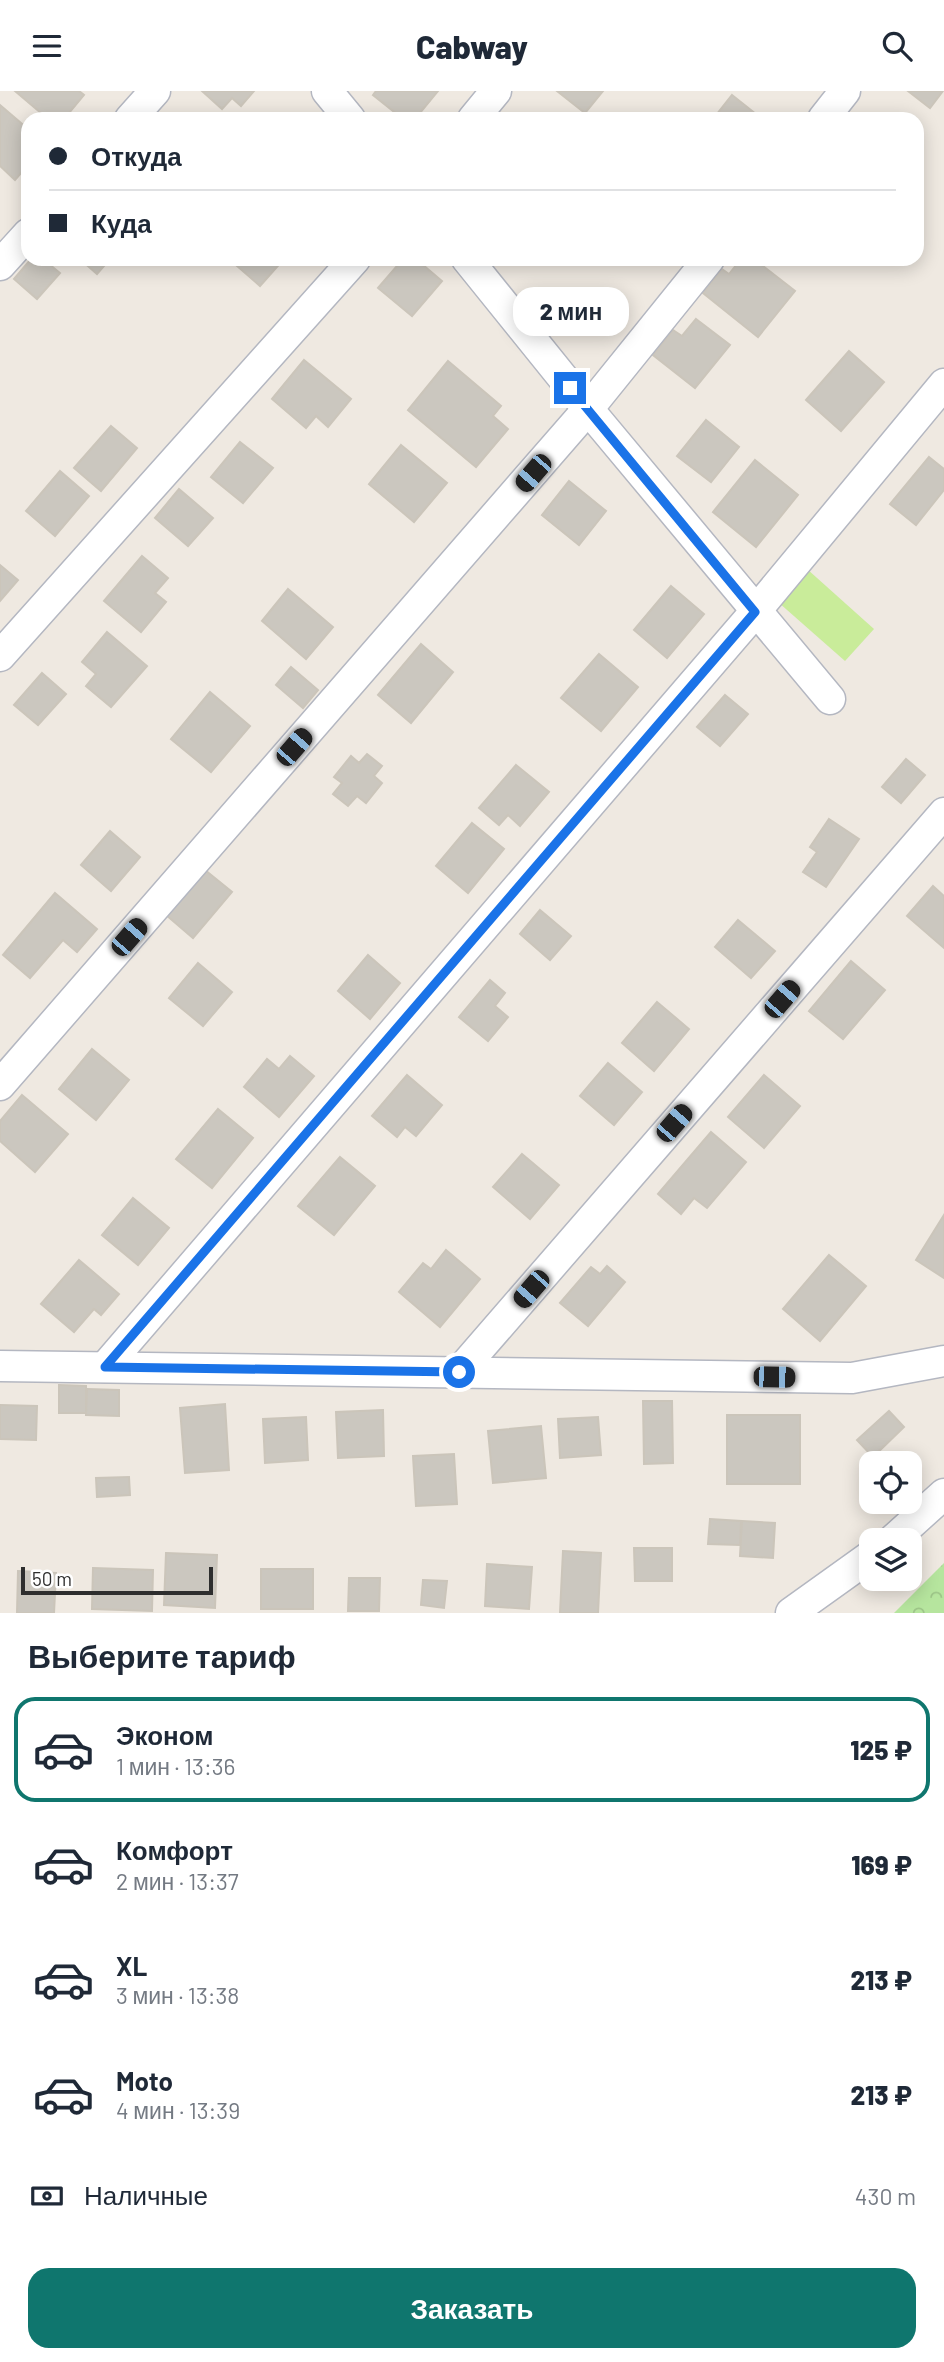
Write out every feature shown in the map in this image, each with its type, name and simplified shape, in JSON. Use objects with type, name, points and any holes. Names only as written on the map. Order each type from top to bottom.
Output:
[{"type":"street","points":[[136,112],[155,91]]},
{"type":"street","points":[[327,91],[344,112]]},
{"type":"street","points":[[479,112],[496,91]]},
{"type":"street","points":[[828,112],[845,91]]},
{"type":"street","points":[[0,265],[21,242]]},
{"type":"street","points":[[0,656],[349,266]]},
{"type":"street","points":[[473,266],[755,612],[830,699]]},
{"type":"street","points":[[0,1085],[588,409],[703,266]]},
{"type":"street","points":[[105,1367],[755,612],[944,384]]},
{"type":"street","points":[[459,1372],[944,813]]},
{"type":"street","points":[[0,1366],[852,1378],[944,1361]]},
{"type":"street","points":[[906,1528],[944,1494]]},
{"type":"street","points":[[791,1613],[859,1564]]},
{"type":"green space","points":[[807,569],[874,629],[845,661],[778,602]]},
{"type":"green space","points":[[944,1563],[944,1613],[894,1613],[916,1591],[922,1591],[922,1585]]},
{"type":"building","points":[[15,91],[79,91],[84,95],[70,112],[40,112]]},
{"type":"building","points":[[202,91],[254,91],[241,106],[232,98],[222,109]]},
{"type":"building","points":[[376,91],[438,91],[421,112],[394,112],[373,95]]},
{"type":"building","points":[[557,91],[603,91],[584,112]]},
{"type":"building","points":[[908,91],[943,91],[930,108]]},
{"type":"building","points":[[732,95],[753,112],[719,112]]},
{"type":"building","points":[[0,105],[21,123],[21,173],[15,180],[0,166]]},
{"type":"building","points":[[25,266],[52,266],[60,273],[37,299],[14,279]]},
{"type":"building","points":[[88,266],[104,266],[97,274]]},
{"type":"building","points":[[237,266],[278,266],[260,286]]},
{"type":"building","points":[[397,266],[424,266],[442,281],[412,316],[378,288]]},
{"type":"building","points":[[735,266],[763,266],[795,291],[758,337],[703,293],[722,269],[729,274]]},
{"type":"building","points":[[696,319],[730,345],[695,388],[653,355],[673,330],[682,336]]},
{"type":"building","points":[[849,351],[884,382],[841,431],[806,400]]},
{"type":"building","points":[[304,360],[351,399],[328,427],[316,416],[306,428],[272,399]]},
{"type":"building","points":[[448,361],[501,406],[493,416],[508,429],[476,467],[408,410]]},
{"type":"building","points":[[706,420],[739,447],[711,482],[677,456]]},
{"type":"building","points":[[111,426],[137,448],[101,491],[74,468]]},
{"type":"building","points":[[240,442],[273,468],[243,503],[211,477]]},
{"type":"building","points":[[401,445],[447,483],[414,522],[369,484]]},
{"type":"building","points":[[929,457],[944,469],[944,490],[916,525],[890,504]]},
{"type":"building","points":[[755,460],[798,495],[756,547],[713,512]]},
{"type":"building","points":[[60,471],[89,496],[55,536],[26,511]]},
{"type":"building","points":[[569,481],[606,511],[579,545],[542,515]]},
{"type":"building","points":[[179,489],[213,518],[188,546],[155,518]]},
{"type":"building","points":[[142,556],[168,578],[155,593],[166,602],[141,632],[104,601]]},
{"type":"building","points":[[0,565],[18,580],[0,601]]},
{"type":"building","points":[[671,586],[704,614],[667,658],[634,630]]},
{"type":"building","points":[[288,589],[333,627],[306,659],[262,621]]},
{"type":"building","points":[[107,632],[147,666],[111,707],[86,686],[96,674],[82,662]]},
{"type":"building","points":[[421,644],[453,672],[411,723],[378,695]]},
{"type":"building","points":[[599,654],[638,687],[601,731],[561,698]]},
{"type":"building","points":[[291,667],[318,690],[303,708],[276,685]]},
{"type":"building","points":[[42,673],[66,694],[38,725],[14,705]]},
{"type":"building","points":[[210,692],[250,726],[211,772],[171,739]]},
{"type":"building","points":[[725,695],[748,714],[720,746],[697,727]]},
{"type":"building","points":[[367,754],[382,766],[374,776],[382,783],[366,803],[357,796],[348,806],[333,794],[342,783],[334,777],[351,756],[359,763]]},
{"type":"building","points":[[906,759],[925,775],[901,803],[882,787]]},
{"type":"building","points":[[516,765],[549,792],[520,826],[508,815],[499,825],[479,808]]},
{"type":"building","points":[[829,819],[859,839],[826,887],[803,872],[817,852],[810,847]]},
{"type":"building","points":[[472,823],[504,849],[468,893],[436,866]]},
{"type":"building","points":[[110,831],[140,857],[111,891],[81,865]]},
{"type":"building","points":[[205,870],[232,892],[193,938],[166,915]]},
{"type":"building","points":[[933,886],[944,896],[944,948],[907,916]]},
{"type":"building","points":[[55,893],[97,929],[77,952],[63,940],[30,978],[3,955]]},
{"type":"building","points":[[540,910],[571,936],[550,960],[520,934]]},
{"type":"building","points":[[738,920],[775,951],[751,978],[715,947]]},
{"type":"building","points":[[368,955],[400,983],[370,1019],[338,991]]},
{"type":"building","points":[[851,961],[885,990],[843,1039],[809,1011]]},
{"type":"building","points":[[198,963],[232,992],[203,1026],[169,998]]},
{"type":"building","points":[[490,980],[505,993],[495,1006],[508,1017],[488,1041],[459,1017]]},
{"type":"building","points":[[657,1002],[689,1029],[654,1071],[622,1043]]},
{"type":"building","points":[[92,1049],[129,1080],[96,1120],[59,1089]]},
{"type":"building","points":[[290,1056],[314,1076],[279,1117],[244,1087],[267,1059],[279,1069]]},
{"type":"building","points":[[608,1063],[642,1092],[614,1125],[580,1096]]},
{"type":"building","points":[[407,1075],[442,1105],[416,1136],[405,1127],[397,1137],[372,1116]]},
{"type":"building","points":[[764,1075],[800,1106],[764,1148],[728,1117]]},
{"type":"building","points":[[22,1095],[68,1134],[35,1172],[0,1141],[0,1121]]},
{"type":"building","points":[[218,1109],[253,1138],[212,1188],[176,1159]]},
{"type":"building","points":[[711,1132],[746,1162],[707,1208],[694,1198],[681,1214],[658,1194]]},
{"type":"building","points":[[522,1154],[559,1185],[530,1219],[493,1187]]},
{"type":"building","points":[[340,1157],[375,1186],[334,1235],[298,1206]]},
{"type":"building","points":[[133,1198],[169,1228],[138,1265],[102,1235]]},
{"type":"building","points":[[944,1215],[944,1278],[916,1260]]},
{"type":"building","points":[[446,1250],[480,1279],[440,1327],[399,1292],[423,1263],[431,1269]]},
{"type":"building","points":[[829,1255],[866,1286],[820,1341],[783,1309]]},
{"type":"building","points":[[79,1260],[119,1294],[101,1315],[94,1309],[74,1332],[41,1304]]},
{"type":"building","points":[[607,1266],[625,1282],[588,1326],[560,1303],[591,1267],[600,1274]]},
{"type":"building","points":[[59,1385],[86,1386],[86,1413],[59,1413]]},
{"type":"building","points":[[87,1389],[119,1390],[119,1416],[86,1415]]},
{"type":"building","points":[[643,1401],[672,1401],[673,1463],[644,1464]]},
{"type":"building","points":[[225,1404],[229,1470],[185,1473],[180,1408]]},
{"type":"building","points":[[0,1405],[37,1406],[36,1440],[0,1439]]},
{"type":"building","points":[[383,1410],[384,1456],[338,1458],[336,1412]]},
{"type":"building","points":[[889,1411],[904,1427],[879,1451],[867,1451],[857,1440]]},
{"type":"building","points":[[727,1415],[800,1415],[800,1484],[727,1484]]},
{"type":"building","points":[[306,1417],[308,1460],[265,1463],[263,1419]]},
{"type":"building","points":[[598,1417],[601,1455],[560,1458],[558,1419]]},
{"type":"building","points":[[541,1426],[546,1478],[493,1483],[488,1431]]},
{"type":"building","points":[[454,1454],[457,1504],[416,1506],[413,1456]]},
{"type":"building","points":[[129,1477],[130,1495],[97,1497],[96,1478]]},
{"type":"building","points":[[710,1519],[741,1521],[740,1545],[708,1544]]},
{"type":"building","points":[[742,1521],[775,1523],[773,1558],[740,1556]]},
{"type":"building","points":[[634,1548],[672,1548],[672,1581],[635,1581]]},
{"type":"building","points":[[563,1551],[601,1553],[598,1613],[560,1613]]},
{"type":"building","points":[[166,1553],[217,1555],[215,1608],[164,1605]]},
{"type":"building","points":[[487,1564],[532,1567],[529,1609],[485,1606]]},
{"type":"building","points":[[93,1568],[153,1570],[152,1611],[92,1609]]},
{"type":"building","points":[[261,1569],[313,1569],[313,1609],[261,1609]]},
{"type":"building","points":[[18,1571],[56,1573],[54,1613],[17,1613]]},
{"type":"building","points":[[349,1578],[380,1578],[379,1611],[348,1611]]},
{"type":"building","points":[[423,1580],[447,1581],[444,1608],[421,1605]]},
{"type":"route","points":[[459,1372],[105,1367],[755,612],[570,388]]}]
